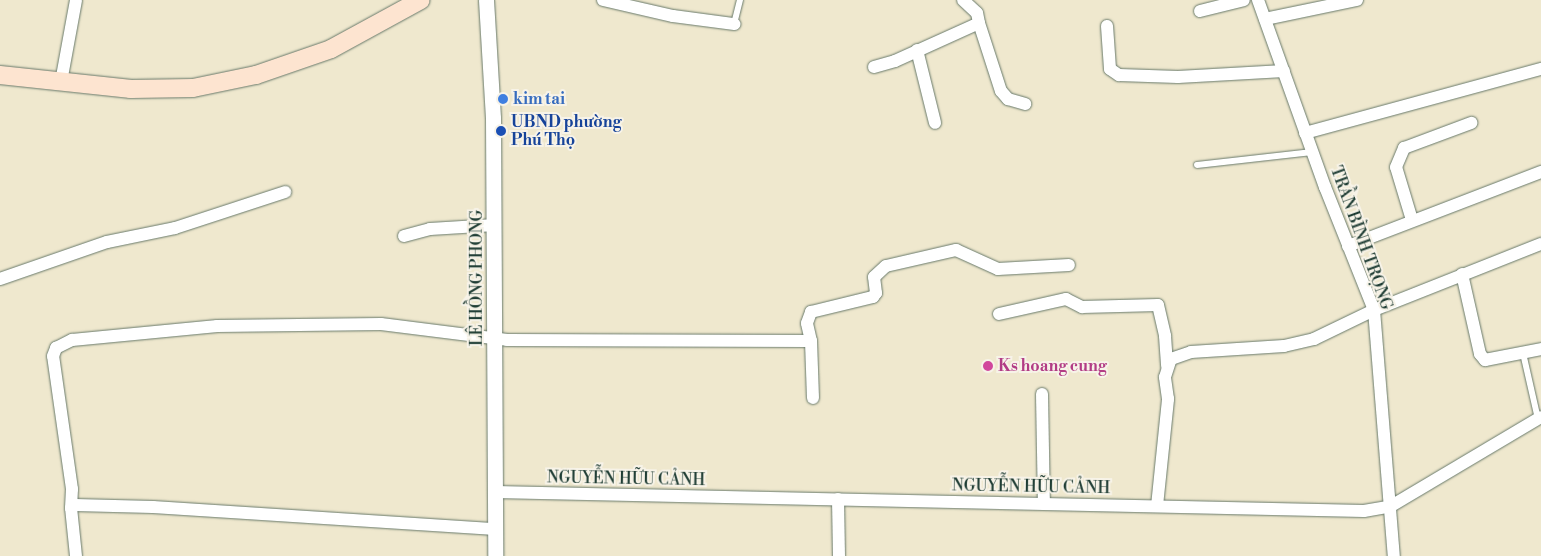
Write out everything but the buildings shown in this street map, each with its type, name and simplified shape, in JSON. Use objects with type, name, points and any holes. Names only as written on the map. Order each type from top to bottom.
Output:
[{"type":"main road","points":[[0,75],[131,89],[193,88],[256,74],[332,49],[421,0]]},
{"type":"street","points":[[61,82],[76,0]]},
{"type":"street","name":"LÊ HỒNG PHONG","points":[[486,0],[493,118],[495,556]]},
{"type":"street","points":[[603,0],[673,16],[734,24]]},
{"type":"street","points":[[963,0],[977,13],[1001,92],[1008,98],[1025,104]]},
{"type":"street","points":[[1200,11],[1244,0]]},
{"type":"street","name":"TRẦN BÌNH TRỌNG","points":[[1258,0],[1312,152],[1374,310],[1394,556]]},
{"type":"street","points":[[1265,19],[1357,0]]},
{"type":"street","points":[[874,67],[980,23]]},
{"type":"street","points":[[1107,26],[1110,69],[1119,75],[1178,77],[1284,71]]},
{"type":"street","points":[[917,50],[935,123]]},
{"type":"street","points":[[1305,133],[1414,101],[1541,69]]},
{"type":"street","points":[[1412,220],[1396,167],[1404,148],[1472,123]]},
{"type":"street","points":[[1348,246],[1541,172]]},
{"type":"street","points":[[0,278],[106,242],[175,228],[285,192]]},
{"type":"street","points":[[404,236],[430,229],[494,225]]},
{"type":"street","points":[[1167,366],[1171,359],[1191,352],[1284,346],[1314,339],[1374,310],[1541,244]]},
{"type":"street","points":[[813,398],[812,342],[808,323],[810,312],[873,297],[876,293],[874,277],[886,266],[956,250],[998,270],[1069,265]]},
{"type":"street","points":[[1462,274],[1480,354],[1485,360],[1541,349]]},
{"type":"street","points":[[999,314],[1066,299],[1082,307],[1158,305],[1165,336],[1168,399],[1157,506]]},
{"type":"street","points":[[76,556],[67,450],[53,356],[61,344],[85,338],[217,326],[299,324],[381,324],[495,336],[507,340],[812,342]]},
{"type":"street","points":[[1042,394],[1044,504]]},
{"type":"street","name":"NGUYỄN HỮU CẢNH","points":[[495,492],[1364,510],[1391,506],[1539,418]]},
{"type":"street","points":[[838,500],[839,556]]},
{"type":"street","points":[[71,508],[153,507],[495,529]]},
{"type":"lane","points":[[734,24],[740,0]]},
{"type":"lane","points":[[1196,165],[1312,152]]},
{"type":"lane","points":[[1523,353],[1539,418]]},
{"type":"place","name":"kim tai","points":[[503,99]]},
{"type":"place","name":"UBND phường Phú Thọ","points":[[501,131]]},
{"type":"place","name":"Ks hoang cung","points":[[988,366]]}]
